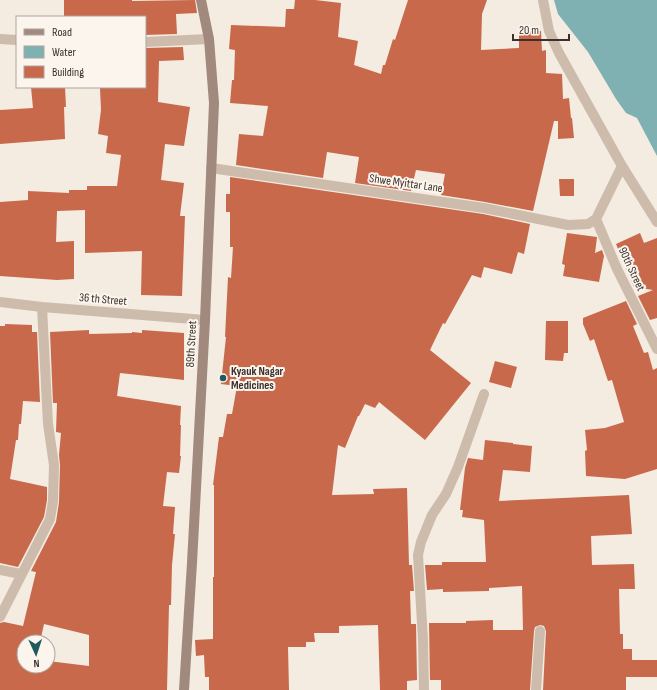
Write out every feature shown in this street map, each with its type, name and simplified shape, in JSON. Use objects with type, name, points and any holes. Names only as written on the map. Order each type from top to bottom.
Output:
[{"type":"main road","name":"89th Street","points":[[184,690],[205,320],[214,102],[209,39],[201,0]]},
{"type":"street","points":[[542,0],[549,32],[559,54],[622,166],[657,222]]},
{"type":"street","points":[[0,39],[16,40]]},
{"type":"street","points":[[146,42],[209,39]]},
{"type":"street","points":[[596,219],[622,166]]},
{"type":"street","name":"Shwe Myittar Lane","points":[[211,168],[484,208],[568,225],[588,224],[596,219]]},
{"type":"street","name":"90th Street","points":[[596,219],[617,269],[657,349]]},
{"type":"street","name":"36 th Street","points":[[0,302],[42,307],[205,320]]},
{"type":"street","points":[[0,617],[50,519],[54,501],[54,465],[48,424],[42,307]]},
{"type":"street","points":[[424,690],[423,640],[418,556],[421,542],[432,515],[446,494],[458,467],[484,394]]},
{"type":"street","points":[[0,570],[21,574]]},
{"type":"street","points":[[536,690],[540,631]]},
{"type":"water","points":[[554,0],[657,0],[657,156],[637,118],[626,113],[588,52],[558,14]]},
{"type":"building","points":[[64,0],[195,0],[197,13],[176,14],[177,34],[146,35],[146,16],[64,16]]},
{"type":"building","points":[[295,0],[315,0],[341,3],[338,37],[358,41],[354,65],[381,74],[393,39],[395,40],[408,0],[487,0],[482,14],[481,50],[519,48],[519,32],[541,31],[542,51],[546,50],[546,73],[562,74],[563,99],[569,98],[574,138],[558,139],[558,121],[554,121],[533,211],[441,195],[445,174],[416,170],[411,191],[355,183],[359,157],[327,152],[323,178],[236,165],[239,134],[263,136],[268,106],[230,103],[232,80],[234,80],[235,50],[229,49],[231,25],[285,27],[286,9],[294,9]]},
{"type":"building","points":[[183,47],[184,60],[159,61],[158,102],[190,107],[184,146],[165,144],[161,180],[184,183],[180,216],[185,216],[182,296],[141,295],[142,251],[85,253],[85,210],[57,211],[56,242],[74,241],[74,279],[57,280],[0,276],[0,202],[28,200],[28,191],[69,193],[69,190],[87,190],[87,186],[117,186],[121,155],[106,153],[108,136],[98,134],[101,110],[100,88],[146,88],[146,48]]},
{"type":"building","points":[[31,88],[65,88],[65,139],[0,144],[0,110],[33,108]]},
{"type":"building","points":[[230,177],[483,214],[530,224],[524,254],[518,252],[512,274],[484,267],[481,278],[472,275],[445,324],[443,323],[430,350],[471,383],[425,440],[379,402],[375,408],[365,404],[358,416],[345,448],[338,445],[332,495],[374,494],[373,489],[407,488],[409,565],[412,565],[414,591],[410,591],[411,624],[416,624],[417,680],[407,681],[407,690],[380,690],[378,625],[339,626],[339,633],[314,633],[315,642],[306,642],[306,647],[288,647],[289,690],[209,690],[209,677],[205,677],[204,655],[196,656],[195,640],[213,639],[213,485],[219,437],[223,437],[227,414],[232,414],[237,386],[221,384],[226,337],[228,277],[231,278],[233,247],[230,247],[230,212],[226,212],[226,194],[230,194]]},
{"type":"building","points":[[559,179],[574,179],[574,196],[560,196]]},
{"type":"building","points":[[567,233],[597,237],[595,253],[602,250],[604,256],[599,282],[563,276],[565,265],[562,264]]},
{"type":"building","points":[[640,233],[644,243],[657,238],[657,318],[650,320],[638,296],[653,290],[634,287],[616,244]]},
{"type":"building","points":[[626,301],[637,324],[633,326],[644,353],[648,352],[653,370],[657,368],[657,469],[625,479],[586,476],[585,451],[587,450],[585,430],[605,428],[624,422],[612,380],[608,381],[594,339],[590,341],[583,324],[583,318]]},
{"type":"building","points":[[546,321],[568,321],[568,353],[564,353],[563,361],[545,360]]},
{"type":"building","points":[[5,324],[32,325],[32,332],[37,332],[40,402],[23,401],[21,424],[19,424],[18,440],[16,440],[10,479],[47,487],[47,500],[44,517],[18,567],[0,563],[0,326],[5,326]]},
{"type":"building","points":[[89,330],[89,334],[142,333],[142,330],[184,333],[184,380],[120,373],[117,396],[181,406],[181,456],[179,473],[167,472],[163,506],[175,507],[171,605],[169,605],[167,690],[0,690],[0,623],[4,622],[23,626],[36,572],[31,571],[56,522],[59,502],[59,455],[61,433],[56,432],[57,403],[53,403],[50,332]]},
{"type":"building","points":[[495,361],[517,367],[511,388],[489,382]]},
{"type":"building","points":[[485,440],[532,446],[530,472],[503,470],[499,501],[629,495],[632,534],[591,536],[592,565],[634,564],[635,589],[619,589],[620,634],[623,634],[623,649],[632,649],[632,660],[657,660],[657,677],[626,677],[626,690],[543,690],[546,631],[544,626],[540,625],[535,627],[534,631],[530,690],[441,690],[441,680],[430,680],[429,623],[466,623],[466,621],[493,620],[493,630],[523,630],[522,586],[489,588],[489,591],[443,592],[443,589],[427,590],[425,565],[442,565],[442,562],[486,562],[484,520],[462,517],[463,510],[460,510],[465,468],[468,458],[483,460]]},
{"type":"place","name":"Kyauk Nagar Medicines","points":[[223,378]]}]
